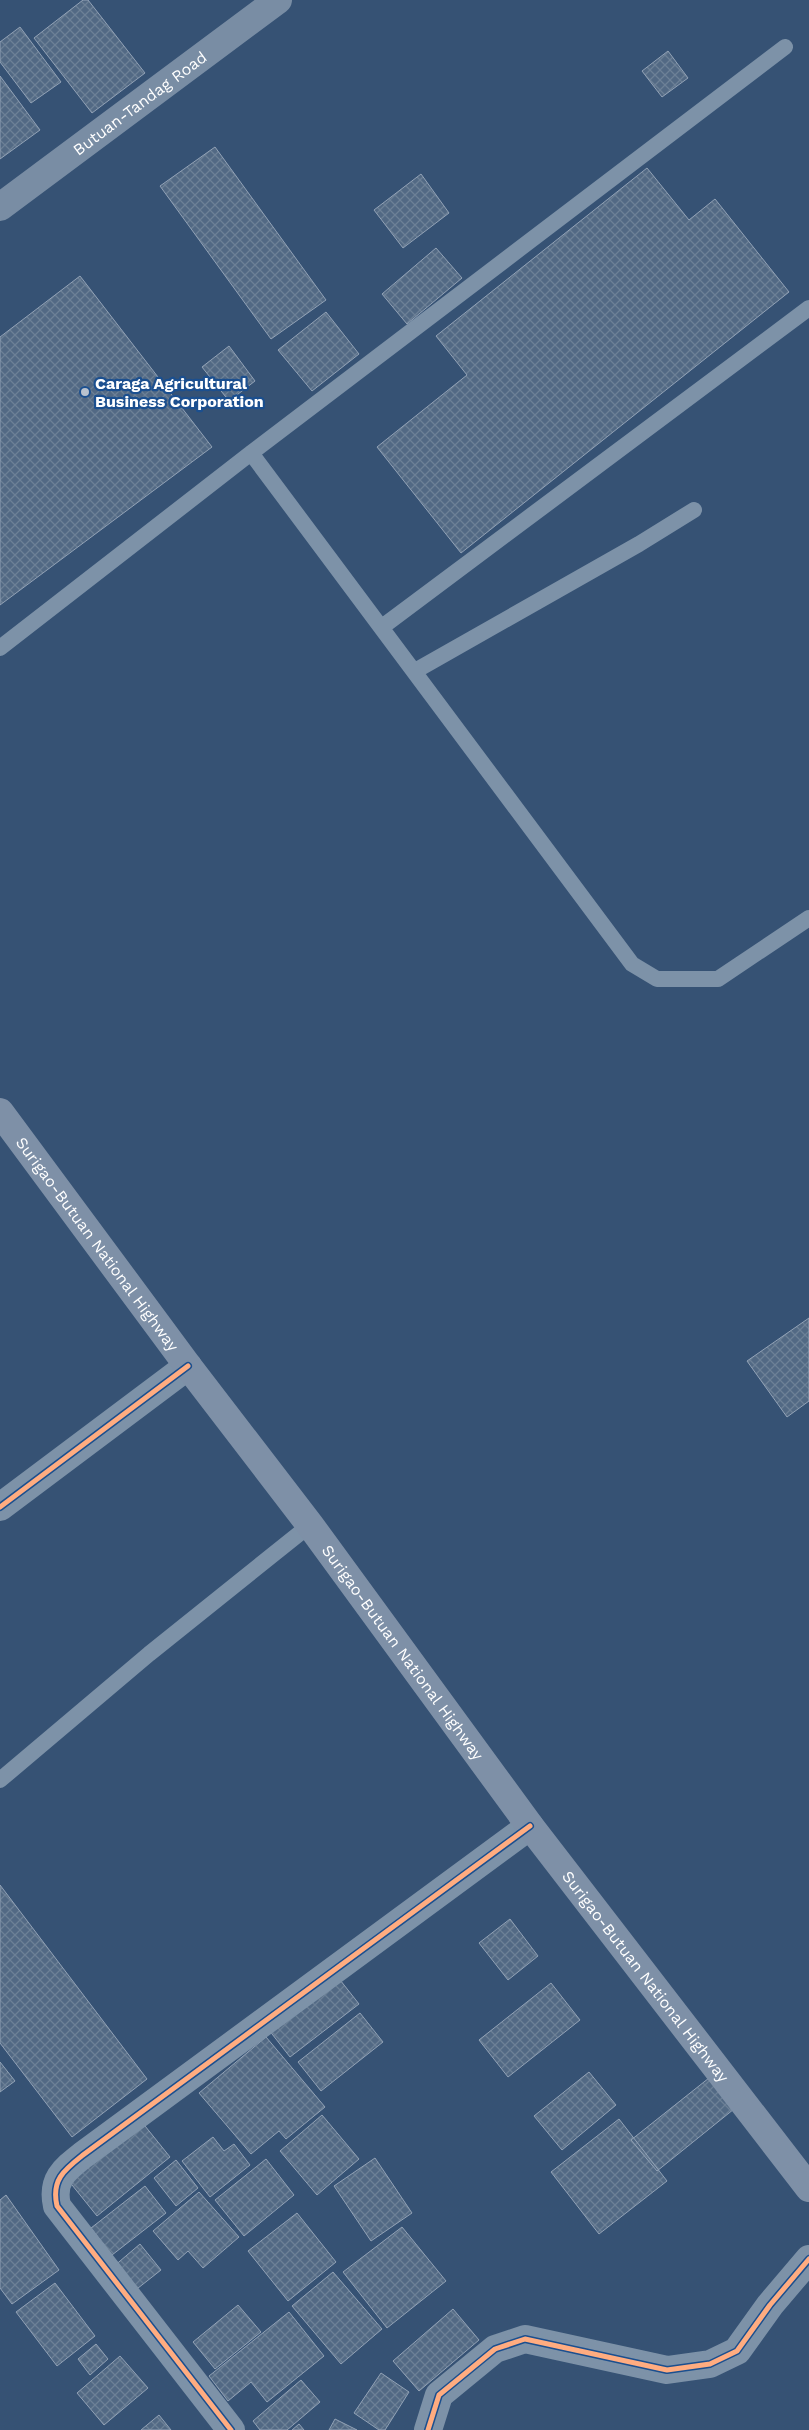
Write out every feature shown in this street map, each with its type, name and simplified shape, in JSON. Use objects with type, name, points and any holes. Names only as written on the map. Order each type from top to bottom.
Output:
[{"type":"highway","name":"Surigao-Butuan National Highway","points":[[0,1112],[188,1366],[310,1525],[530,1826],[809,2188]]},
{"type":"main road","name":"Butuan-Tandag Road","points":[[0,207],[278,0]]},
{"type":"street","points":[[0,1507],[188,1366]]},
{"type":"street","points":[[231,2430],[57,2206],[54,2192],[59,2177],[83,2155],[530,1826]]},
{"type":"street","points":[[428,2430],[439,2396],[495,2350],[525,2339],[667,2370],[710,2364],[737,2351],[770,2305],[809,2259]]},
{"type":"lane","points":[[0,648],[251,453],[786,47]]},
{"type":"lane","points":[[382,627],[809,308]]},
{"type":"lane","points":[[251,453],[632,964],[657,979],[718,979],[809,918]]},
{"type":"lane","points":[[415,671],[639,544],[694,510]]},
{"type":"lane","points":[[0,1780],[149,1654],[310,1525]]},
{"type":"building","points":[[83,0],[88,0],[145,73],[92,113],[34,38]]},
{"type":"building","points":[[20,27],[61,82],[31,103],[0,62],[0,42]]},
{"type":"building","points":[[668,51],[688,78],[662,97],[642,71]]},
{"type":"building","points":[[0,76],[40,130],[0,159]]},
{"type":"building","points":[[215,147],[326,300],[271,339],[160,186]]},
{"type":"building","points":[[647,168],[689,220],[715,199],[789,292],[461,553],[377,447],[467,375],[436,336]]},
{"type":"building","points":[[421,174],[449,213],[403,248],[374,210]]},
{"type":"building","points":[[436,248],[462,278],[407,324],[382,294]]},
{"type":"building","name":"Caraga Agricultural Business Corporation","points":[[80,276],[212,447],[0,605],[0,337]]},
{"type":"building","points":[[326,312],[359,354],[312,391],[278,350]]},
{"type":"building","points":[[229,346],[255,381],[229,401],[202,367]]},
{"type":"building","points":[[809,1318],[809,1401],[787,1417],[747,1361]]},
{"type":"building","points":[[0,1885],[147,2079],[72,2137],[0,2043]]},
{"type":"building","points":[[510,1919],[538,1956],[508,1980],[479,1943]]},
{"type":"building","points":[[333,1971],[359,2004],[290,2057],[265,2025]]},
{"type":"building","points":[[551,1983],[580,2020],[508,2077],[479,2040]]},
{"type":"building","points":[[360,2013],[383,2042],[321,2091],[298,2062]]},
{"type":"building","points":[[266,2037],[325,2107],[286,2139],[279,2131],[251,2154],[199,2093]]},
{"type":"building","points":[[0,2062],[15,2081],[0,2092]]},
{"type":"building","points":[[589,2072],[616,2105],[562,2150],[534,2116]]},
{"type":"building","points":[[714,2074],[739,2105],[657,2171],[631,2140]]},
{"type":"building","points":[[322,2115],[359,2159],[317,2195],[280,2151]]},
{"type":"building","points":[[619,2119],[667,2181],[599,2234],[551,2172]]},
{"type":"building","points":[[141,2121],[170,2157],[97,2216],[68,2180]]},
{"type":"building","points":[[213,2137],[224,2151],[234,2144],[250,2165],[210,2197],[182,2161]]},
{"type":"building","points":[[375,2158],[412,2213],[371,2241],[334,2186]]},
{"type":"building","points":[[266,2159],[294,2195],[244,2236],[215,2200]]},
{"type":"building","points":[[176,2160],[198,2188],[176,2206],[154,2178]]},
{"type":"building","points":[[145,2186],[166,2213],[112,2255],[91,2228]]},
{"type":"building","points":[[199,2192],[239,2237],[203,2268],[188,2251],[178,2260],[153,2231]]},
{"type":"building","points":[[6,2195],[59,2270],[12,2304],[0,2288],[0,2200]]},
{"type":"building","points":[[297,2213],[336,2262],[288,2301],[248,2251]]},
{"type":"building","points":[[402,2227],[446,2281],[387,2328],[343,2272]]},
{"type":"building","points":[[140,2244],[161,2270],[133,2292],[113,2267]]},
{"type":"building","points":[[333,2272],[382,2329],[341,2364],[292,2306]]},
{"type":"building","points":[[55,2283],[95,2336],[57,2366],[16,2312]]},
{"type":"building","points":[[238,2305],[261,2332],[215,2369],[193,2342]]},
{"type":"building","points":[[453,2309],[479,2340],[419,2391],[393,2361]]},
{"type":"building","points":[[289,2312],[324,2356],[267,2402],[251,2382],[228,2401],[209,2376]]},
{"type":"building","points":[[96,2344],[108,2359],[90,2375],[78,2359]]},
{"type":"building","points":[[120,2356],[148,2388],[104,2425],[77,2393]]},
{"type":"building","points":[[381,2373],[409,2392],[385,2430],[379,2430],[354,2413]]},
{"type":"building","points":[[301,2380],[320,2402],[287,2430],[260,2430],[253,2421]]},
{"type":"building","points":[[159,2415],[171,2430],[141,2430]]},
{"type":"building","points":[[335,2419],[357,2430],[329,2430]]},
{"type":"building","points":[[299,2424],[304,2430],[292,2430]]},
{"type":"cycle path","points":[[0,1507],[188,1366]]},
{"type":"cycle path","points":[[231,2430],[57,2206],[56,2189],[58,2182],[65,2171],[83,2155],[530,1826]]},
{"type":"cycle path","points":[[428,2430],[439,2395],[495,2349],[525,2339],[667,2370],[710,2364],[737,2351],[770,2305],[809,2259]]},
{"type":"place","name":"Caraga Agricultural Business Corporation","points":[[85,392]]}]
